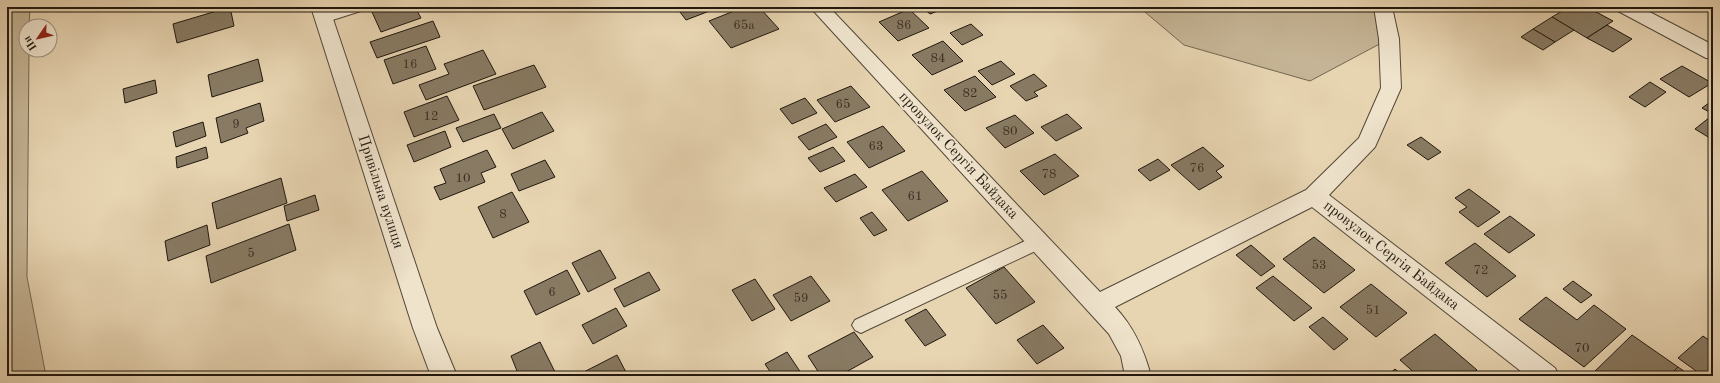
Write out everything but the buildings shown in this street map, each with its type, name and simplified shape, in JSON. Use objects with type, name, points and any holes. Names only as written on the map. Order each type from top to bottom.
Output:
[{"type":"street","name":"провулок Сергія Байдака","points":[[819,7],[1118,327],[1133,355],[1138,376]]},
{"type":"street","points":[[1314,196],[1368,142],[1391,88],[1390,39],[1383,7]]},
{"type":"street","points":[[1625,7],[1713,53]]},
{"type":"street","name":"Привільна вулиця","points":[[321,13],[425,328],[444,376]]},
{"type":"street","name":"провулок Сергія Байдака","points":[[1098,305],[1314,196],[1546,376]]},
{"type":"lane","points":[[321,13],[359,7]]},
{"type":"lane","points":[[861,325],[1038,242]]},
{"type":"shaded area","points":[[7,7],[30,7],[29,18],[18,18],[18,58],[29,58],[27,277],[46,376],[7,376]]},
{"type":"shaded area","points":[[1139,7],[1383,7],[1389,39],[1310,81],[1184,45]]}]
